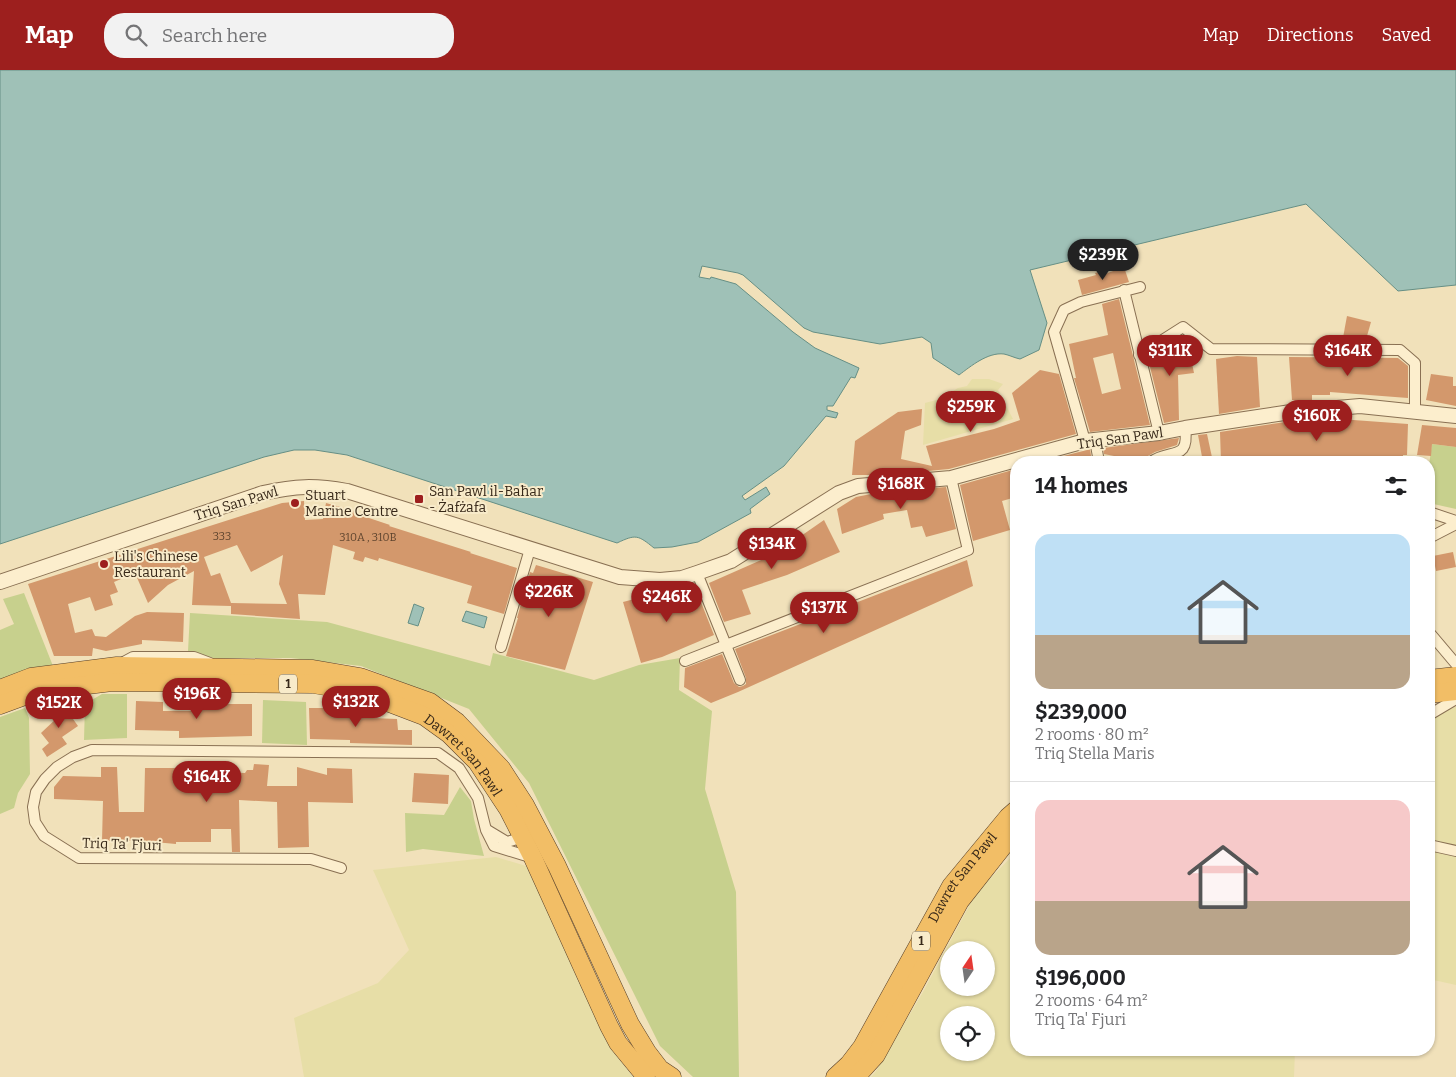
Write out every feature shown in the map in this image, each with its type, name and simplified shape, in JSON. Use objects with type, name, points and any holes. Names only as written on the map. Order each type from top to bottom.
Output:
[{"type":"highway","name":"Dawret San Pawl","points":[[0,689],[31,677],[117,666],[312,668],[360,677],[430,702],[457,722],[483,748],[501,768],[525,805],[557,866],[630,1024],[660,1069],[672,1077]]},
{"type":"highway","points":[[1435,678],[1456,676]]},
{"type":"highway","name":"Dawret San Pawl","points":[[0,705],[38,691],[112,682],[313,684],[360,692],[424,716],[449,734],[477,762],[508,809],[533,858],[609,1026],[618,1043],[646,1077]]},
{"type":"highway","points":[[1435,693],[1456,691]]},
{"type":"highway","name":"Dawret San Pawl","points":[[835,1077],[849,1064],[862,1047],[951,886],[1010,815]]},
{"type":"highway","name":"Dawret San Pawl","points":[[856,1077],[876,1055],[960,901],[1010,838]]},
{"type":"street","points":[[1097,456],[1054,332],[1064,310],[1080,302],[1140,287]]},
{"type":"street","points":[[1124,290],[1159,433]]},
{"type":"street","points":[[1139,355],[1183,327],[1211,349],[1400,350],[1415,363],[1415,411]]},
{"type":"street","name":"Triq San Pawl","points":[[1031,456],[1090,440],[1159,433],[1291,412],[1360,406],[1456,416]]},
{"type":"street","points":[[1166,456],[1181,450],[1186,442],[1185,428]]},
{"type":"street","name":"Triq San Pawl","points":[[0,582],[263,493],[292,487],[321,486],[347,490],[620,577],[660,580],[682,578],[731,560],[840,493],[858,486],[951,478],[1010,462]]},
{"type":"street","points":[[685,661],[968,550],[951,478]]},
{"type":"street","points":[[1435,514],[1456,522]]},
{"type":"street","points":[[1435,534],[1456,522]]},
{"type":"street","points":[[501,647],[530,549]]},
{"type":"street","points":[[697,574],[740,680]]},
{"type":"street","points":[[1435,639],[1456,664]]},
{"type":"street","points":[[1435,711],[1456,699]]},
{"type":"street","name":"Triq Ta' Fjuri","points":[[341,868],[312,859],[79,858],[44,836],[35,822],[33,807],[36,792],[57,767],[73,757],[92,750],[438,753],[459,768],[478,798],[486,830],[494,846],[533,858]]},
{"type":"street","name":"Dawret San Pawl","points":[[525,805],[535,841],[533,858]]},
{"type":"street","points":[[486,830],[507,842],[517,839],[519,829]]},
{"type":"street","points":[[1435,846],[1456,851]]},
{"type":"shaded area","points":[[972,379],[989,379],[1003,384],[998,390],[1013,419],[923,445],[925,403],[940,399],[958,388],[967,386]]},
{"type":"shaded area","points":[[1456,707],[1456,985],[1435,980],[1435,709]]},
{"type":"shaded area","points":[[496,857],[526,866],[618,1057],[633,1077],[304,1077],[294,1018],[378,983],[409,950],[373,870]]},
{"type":"shaded area","points":[[1010,858],[1010,1056],[1295,1056],[1294,1077],[871,1077],[940,960],[940,996],[995,996],[995,941],[950,941],[976,893]]},
{"type":"green space","points":[[1432,444],[1456,447],[1456,509],[1435,504],[1435,456],[1430,456]]},
{"type":"green space","points":[[24,593],[53,666],[0,681],[0,630],[14,624],[3,599]]},
{"type":"green space","points":[[190,613],[327,622],[490,666],[493,653],[594,680],[639,665],[680,658],[679,690],[712,711],[705,789],[736,892],[739,1077],[693,1077],[660,1046],[529,783],[469,709],[361,666],[291,658],[213,658],[188,651]]},
{"type":"green space","points":[[102,694],[127,694],[127,738],[84,740],[85,704]]},
{"type":"green space","points":[[263,700],[306,702],[307,745],[262,743]]},
{"type":"green space","points":[[25,708],[29,718],[30,774],[18,793],[14,808],[0,814],[0,717]]},
{"type":"green space","points":[[460,787],[471,801],[484,856],[423,849],[406,852],[405,813],[444,815]]},
{"type":"water","points":[[0,70],[1456,70],[1456,285],[1398,291],[1306,204],[1030,270],[1047,323],[1039,350],[1020,359],[1004,354],[992,355],[980,360],[959,375],[933,358],[931,343],[922,337],[880,344],[813,332],[804,328],[743,275],[702,266],[699,277],[710,279],[711,277],[736,284],[815,348],[859,368],[855,378],[851,377],[833,406],[827,406],[827,410],[838,413],[836,418],[826,416],[784,466],[742,496],[745,500],[766,487],[770,494],[750,509],[751,513],[698,542],[654,548],[644,540],[633,537],[617,543],[347,455],[315,450],[294,450],[264,457],[0,544]]},
{"type":"water","points":[[414,604],[424,608],[418,626],[408,623]]},
{"type":"water","points":[[466,611],[487,617],[484,628],[462,621]]},
{"type":"building","points":[[1124,267],[1129,282],[1082,295],[1078,280],[1096,275],[1095,273],[1104,271],[1105,274]]},
{"type":"building","points":[[1119,299],[1150,425],[1090,432],[1074,378],[1076,378],[1069,344],[1108,335],[1102,304]],"holes":[[[1113,353],[1121,389],[1102,394],[1093,358]]]},
{"type":"building","points":[[1347,316],[1371,322],[1365,343],[1342,343]]},
{"type":"building","points":[[1187,339],[1194,373],[1178,375],[1179,420],[1164,423],[1148,359],[1164,348]]},
{"type":"building","points":[[1237,356],[1257,357],[1260,407],[1219,414],[1216,359]]},
{"type":"building","points":[[1289,357],[1398,358],[1408,366],[1408,398],[1330,392],[1330,395],[1312,395],[1312,400],[1292,400]]},
{"type":"building","points":[[1040,370],[1059,374],[1076,434],[949,469],[885,475],[852,475],[855,441],[898,412],[922,409],[921,425],[905,431],[901,459],[932,466],[926,446],[994,429],[1020,420],[1012,393]]},
{"type":"building","points":[[1431,374],[1453,377],[1453,386],[1456,386],[1456,406],[1426,400]]},
{"type":"building","points":[[1326,418],[1408,424],[1407,455],[1221,456],[1220,432]]},
{"type":"building","points":[[1422,425],[1456,428],[1456,447],[1432,444],[1431,456],[1417,455]]},
{"type":"building","points":[[1207,434],[1212,456],[1202,456],[1198,435]]},
{"type":"building","points":[[1179,438],[1177,445],[1148,456],[1114,456],[1104,454],[1103,448]]},
{"type":"building","points":[[1090,449],[1091,456],[1064,456]]},
{"type":"building","points":[[1010,471],[1010,499],[1002,501],[1010,530],[973,541],[960,485]]},
{"type":"building","points":[[946,487],[956,529],[926,537],[922,526],[911,528],[907,510],[883,514],[884,519],[842,534],[837,509],[856,497],[876,493]]},
{"type":"building","points":[[304,501],[305,520],[323,519],[326,503],[355,511],[354,513],[389,526],[517,568],[504,614],[467,603],[472,586],[379,558],[378,561],[365,557],[363,562],[353,559],[355,552],[333,545],[325,595],[298,594],[300,619],[231,614],[231,606],[192,605],[194,571],[168,585],[148,603],[135,573],[114,582],[118,592],[110,595],[113,605],[95,611],[90,597],[68,604],[75,633],[92,629],[95,636],[106,637],[135,616],[147,612],[184,613],[183,642],[142,640],[142,644],[106,651],[93,648],[92,656],[54,656],[28,584],[282,503]],"holes":[[[237,545],[251,572],[283,555],[279,584],[287,604],[231,603],[220,573],[211,576],[204,557]]]},
{"type":"building","points":[[824,520],[840,552],[787,575],[742,590],[751,614],[724,622],[709,583],[775,554]]},
{"type":"building","points":[[1453,552],[1456,567],[1436,571],[1435,556]]},
{"type":"building","points":[[967,560],[973,586],[738,692],[711,703],[684,687],[685,668],[722,654],[734,683],[739,687],[743,686],[746,684],[746,678],[735,649]]},
{"type":"building","points":[[536,565],[593,582],[565,670],[506,656],[530,572],[533,573]]},
{"type":"building","points":[[695,587],[714,635],[662,657],[641,663],[623,602],[654,594],[655,598]]},
{"type":"building","points":[[67,700],[73,708],[68,712],[78,726],[62,737],[67,744],[47,757],[42,749],[49,743],[41,733],[58,717],[52,710]]},
{"type":"building","points":[[194,700],[212,701],[212,704],[252,704],[252,736],[179,738],[179,731],[135,730],[136,701],[163,702],[163,711],[194,711]]},
{"type":"building","points":[[309,708],[347,708],[347,717],[397,719],[398,730],[412,730],[412,745],[350,743],[350,740],[310,739]]},
{"type":"building","points":[[254,764],[269,765],[267,786],[297,786],[297,767],[327,775],[327,768],[352,769],[353,803],[308,802],[309,847],[278,848],[277,802],[239,800],[240,852],[232,852],[231,829],[211,829],[211,842],[176,842],[176,844],[143,841],[102,841],[103,801],[54,799],[54,787],[63,776],[101,777],[101,767],[117,767],[119,812],[144,812],[145,768],[224,768],[224,772],[245,773],[247,770],[253,770]]},
{"type":"building","points":[[414,773],[449,775],[448,804],[412,802]]},
{"type":"place","name":"San Pawl il-Baħar - Żafżafa","points":[[419,499]]},
{"type":"place","name":"Stuart Marine Centre","points":[[295,503]]},
{"type":"place","name":"Lili's Chinese Restaurant","points":[[104,564]]}]
